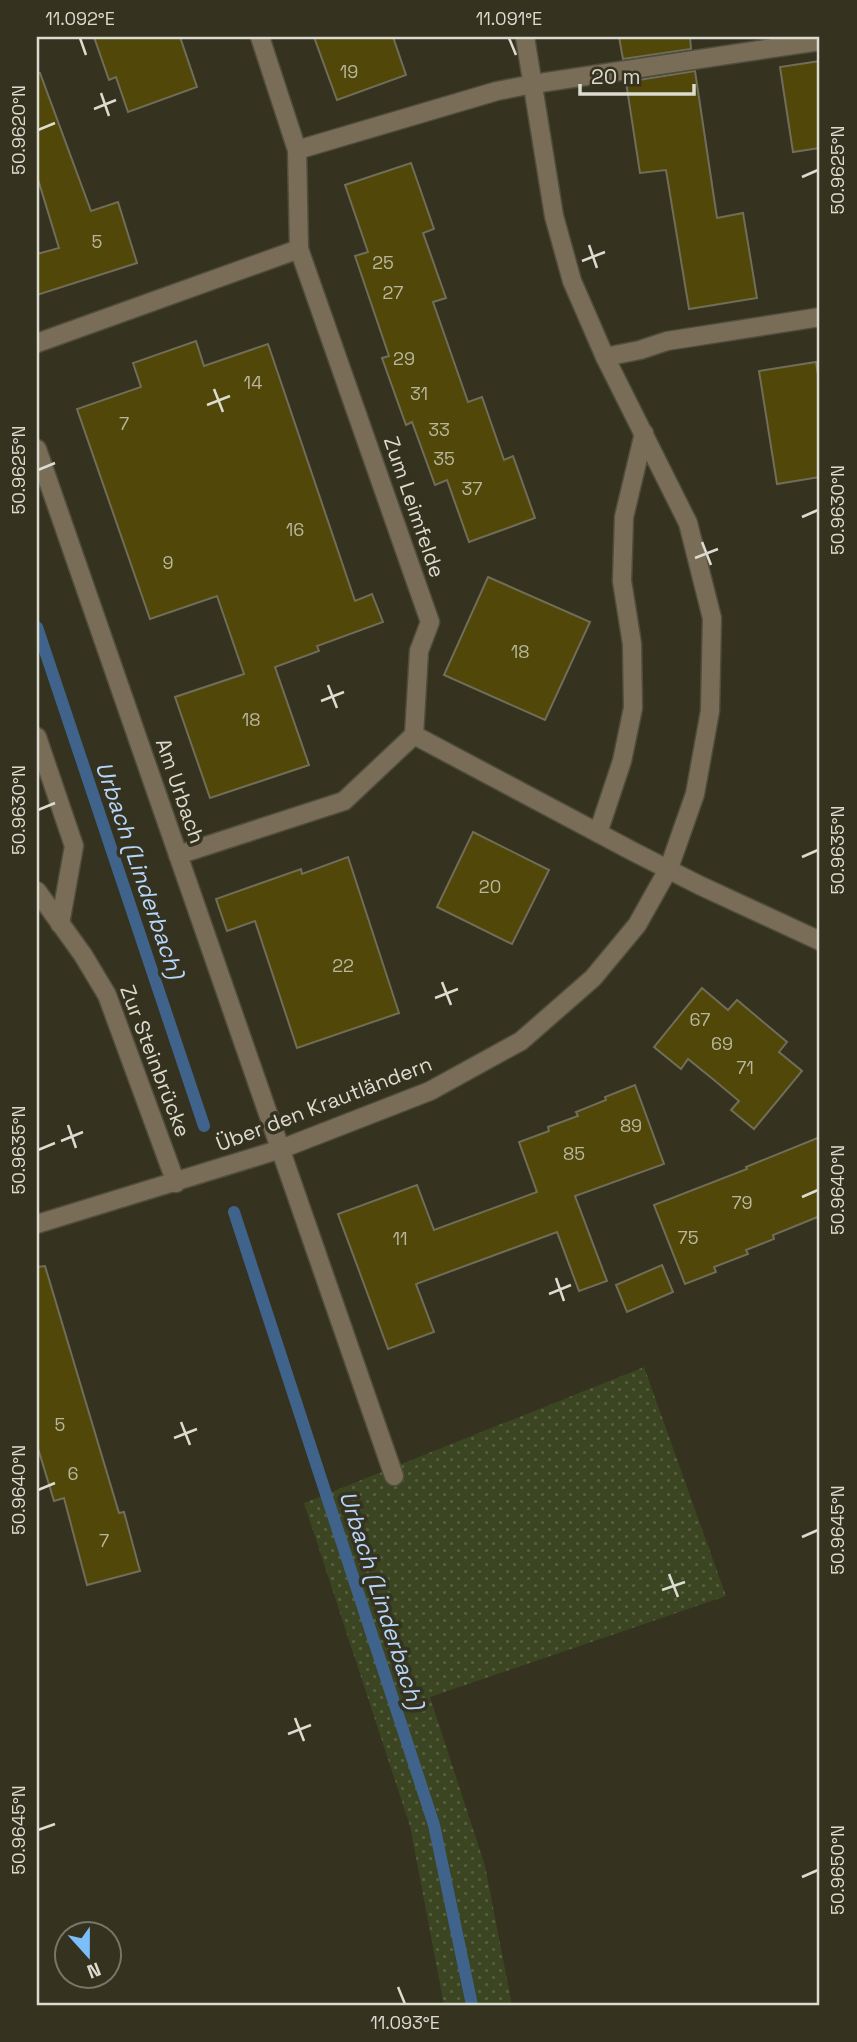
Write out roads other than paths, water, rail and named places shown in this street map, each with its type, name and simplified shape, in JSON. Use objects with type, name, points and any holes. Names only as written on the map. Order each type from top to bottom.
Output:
[{"type":"street","name":"Zum Leimfelde","points":[[260,37],[297,150],[299,249],[430,622],[419,651],[414,735]]},
{"type":"street","name":"Über den Krautländern","points":[[37,1224],[281,1149],[430,1091],[521,1041],[593,978],[637,925],[669,868],[695,794],[706,735],[710,711],[712,618],[688,523],[604,357],[572,281],[554,216],[525,37]]},
{"type":"street","points":[[297,150],[497,91],[533,83],[820,41]]},
{"type":"street","points":[[37,343],[299,249]]},
{"type":"street","points":[[604,357],[640,351],[667,341],[820,317]]},
{"type":"street","points":[[598,833],[622,761],[632,708],[632,644],[622,581],[624,517],[644,433]]},
{"type":"street","name":"Am Urbach","points":[[37,449],[394,1476]]},
{"type":"street","points":[[178,855],[344,801],[414,735],[699,885],[820,940]]},
{"type":"street","points":[[37,737],[74,846],[60,924]]},
{"type":"street","name":"Zur Steinbrücke","points":[[37,891],[83,955],[107,995],[176,1182]]},
{"type":"waterway","name":"Urbach (Linderbach)","points":[[37,627],[204,1126]]},
{"type":"waterway","name":"Urbach (Linderbach)","points":[[234,1212],[434,1825],[472,2005]]}]
